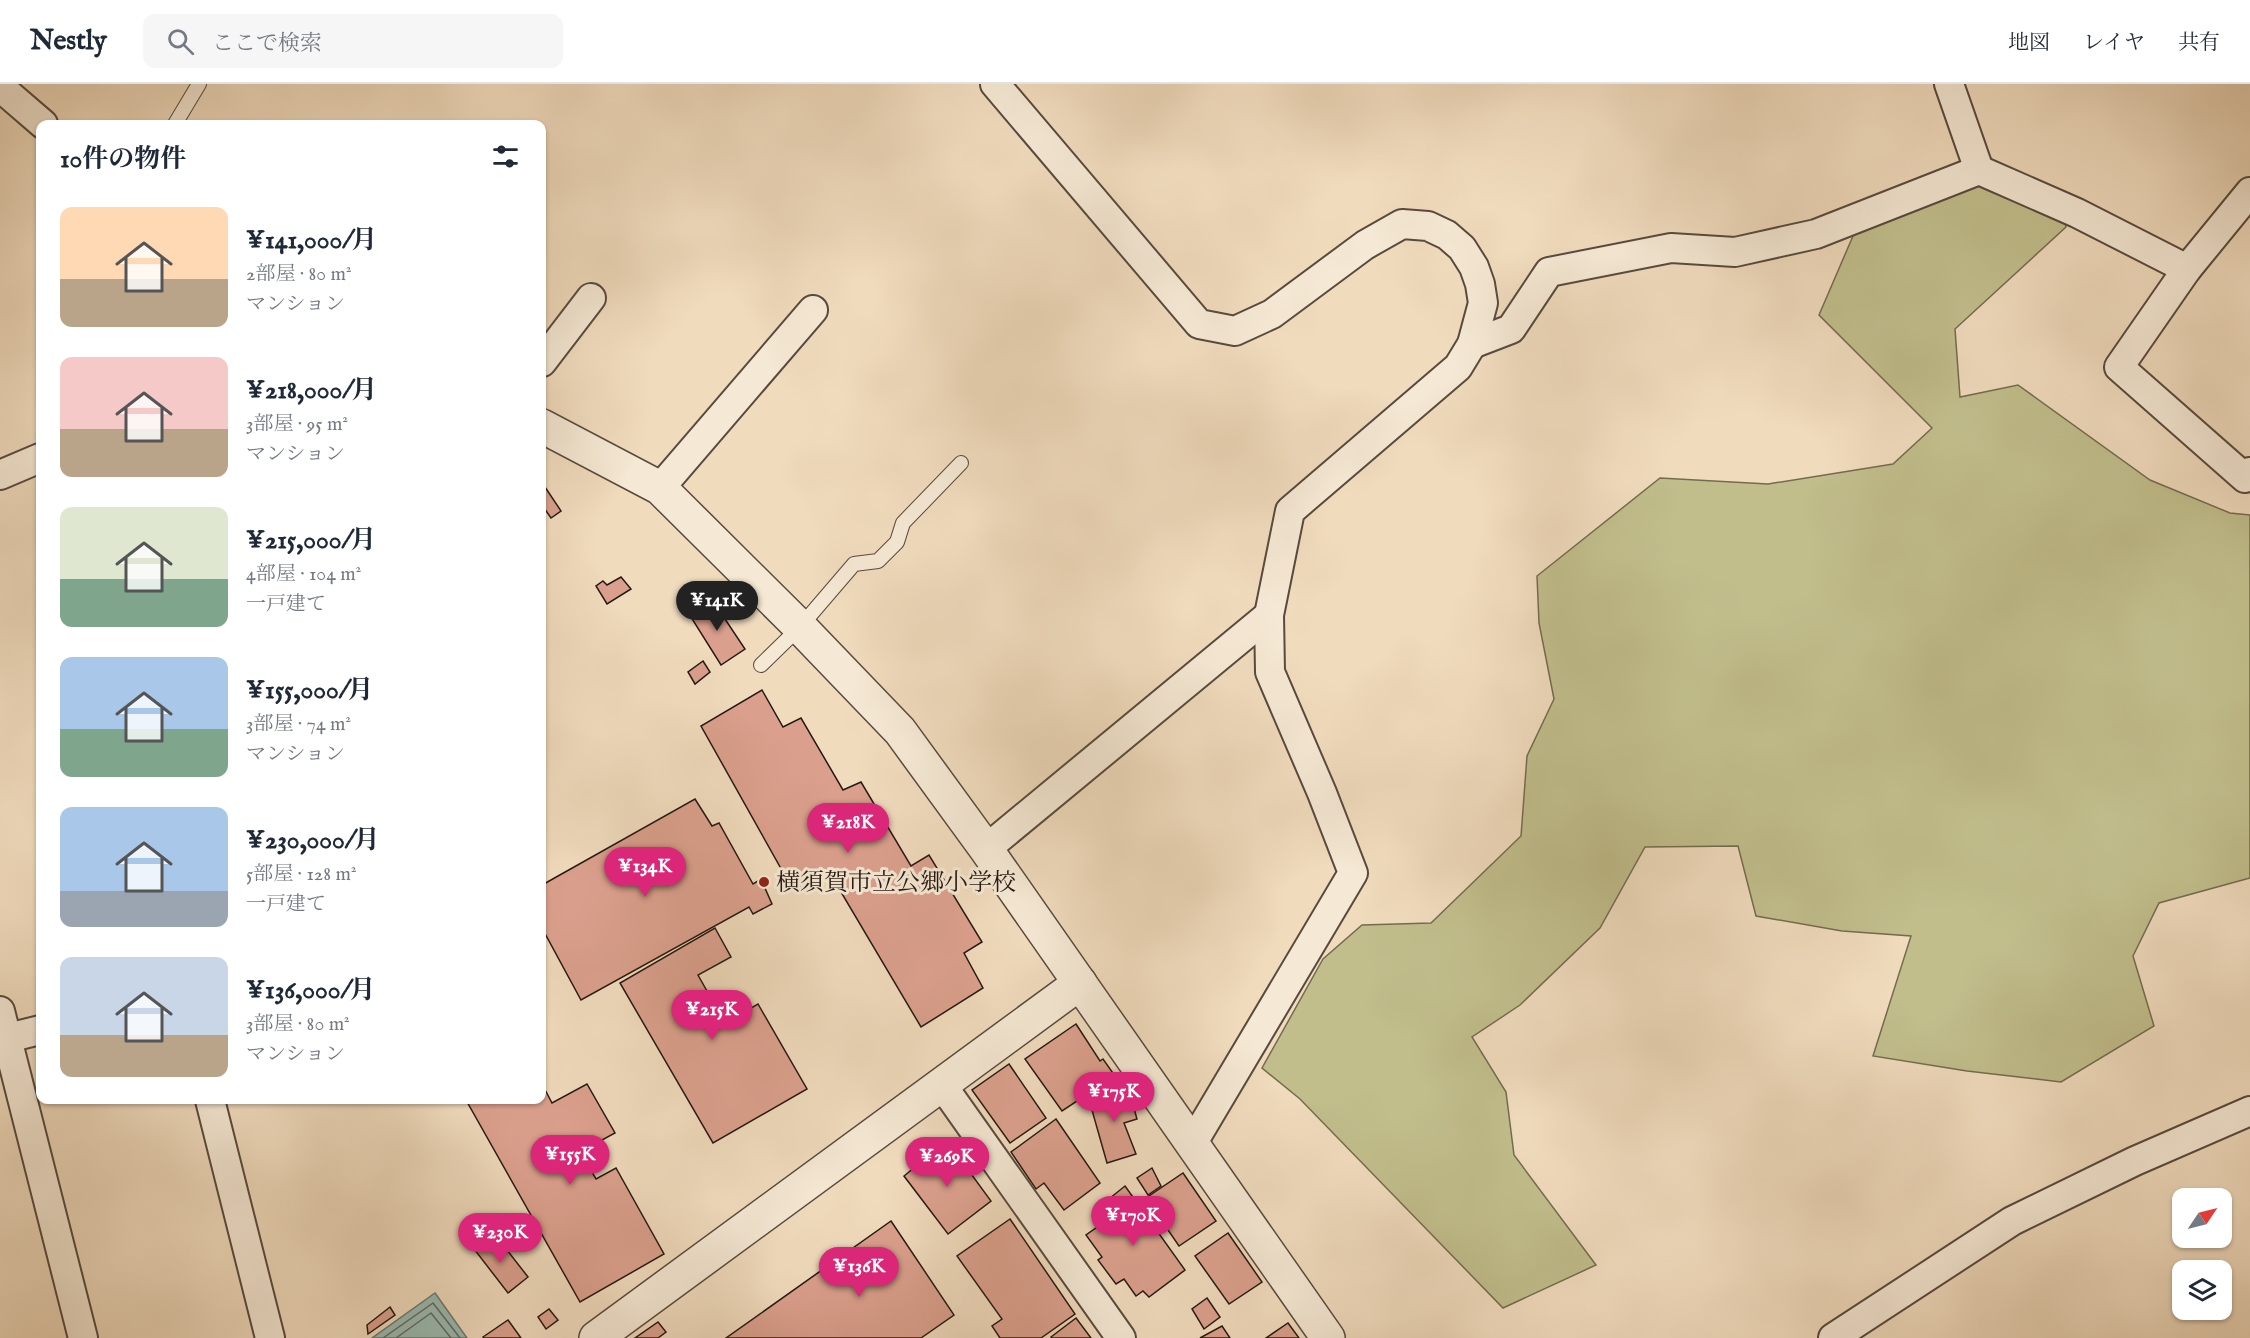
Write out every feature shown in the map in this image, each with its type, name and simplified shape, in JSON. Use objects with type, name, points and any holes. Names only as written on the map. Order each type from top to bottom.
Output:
[{"type":"street","points":[[995,84],[1199,324],[1235,330],[1272,314],[1365,245],[1402,224],[1428,226],[1447,235],[1462,248],[1474,267],[1483,303],[1472,344],[1458,367],[1290,511],[1269,615],[1270,672],[1322,792],[1353,873],[1192,1144]]},
{"type":"street","points":[[1949,84],[1979,170]]},
{"type":"street","points":[[0,87],[38,120]]},
{"type":"street","points":[[1472,344],[1511,329],[1549,272],[1671,248],[1735,252],[1816,234],[1979,170],[2077,213],[2187,268]]},
{"type":"street","points":[[2250,192],[2187,268],[2119,367],[2245,478],[2250,472]]},
{"type":"street","points":[[546,357],[591,298]]},
{"type":"street","points":[[660,488],[813,310]]},
{"type":"street","points":[[546,428],[660,488],[800,627],[900,731],[986,849],[1328,1338]]},
{"type":"street","points":[[0,475],[36,460]]},
{"type":"street","points":[[986,849],[1269,615]]},
{"type":"street","points":[[596,1338],[1080,983]]},
{"type":"street","points":[[36,1030],[2,1030],[83,1338]]},
{"type":"street","points":[[942,1085],[1121,1338]]},
{"type":"street","points":[[211,1104],[270,1338]]},
{"type":"street","points":[[1833,1338],[2012,1221],[2135,1161],[2250,1111]]},
{"type":"lane","points":[[177,120],[199,84]]},
{"type":"lane","points":[[761,665],[800,627],[854,564],[878,561],[897,542],[903,523],[962,463]]},
{"type":"shaded area","points":[[1977,183],[2057,190],[2066,227],[1955,329],[1960,397],[2018,385],[2150,480],[2230,513],[2250,515],[2250,878],[2159,903],[2133,956],[2154,1026],[2061,1082],[1967,1071],[1873,1056],[1911,936],[1842,931],[1756,916],[1738,846],[1645,847],[1600,928],[1520,1005],[1472,1037],[1506,1092],[1514,1155],[1596,1265],[1503,1308],[1300,1099],[1262,1068],[1323,959],[1362,925],[1431,923],[1521,836],[1527,756],[1554,699],[1539,623],[1537,576],[1660,478],[1768,484],[1893,464],[1932,428],[1819,315],[1856,229]]},
{"type":"water","points":[[435,1293],[467,1338],[372,1338]]},
{"type":"building","points":[[546,488],[561,511],[551,518],[546,511]]},
{"type":"building","points":[[621,577],[631,589],[607,604],[596,586],[603,581],[607,585]]},
{"type":"building","points":[[711,598],[745,649],[721,665],[689,614]]},
{"type":"building","points":[[703,661],[710,672],[695,684],[688,672]]},
{"type":"building","points":[[762,690],[783,727],[801,718],[843,790],[861,782],[911,866],[929,855],[982,942],[964,953],[983,988],[921,1027],[828,870],[793,890],[701,726]]},
{"type":"building","points":[[695,799],[712,826],[719,823],[753,884],[761,879],[772,904],[753,914],[749,907],[581,1000],[546,935],[546,883]]},
{"type":"building","points":[[715,928],[731,957],[698,975],[725,1023],[758,1004],[807,1089],[713,1143],[620,983]]},
{"type":"building","points":[[1076,1024],[1100,1061],[1103,1059],[1115,1076],[1062,1111],[1025,1059]]},
{"type":"building","points":[[1009,1064],[1046,1118],[1010,1143],[972,1090]]},
{"type":"building","points":[[587,1084],[615,1133],[580,1152],[596,1179],[616,1168],[664,1254],[580,1302],[468,1104],[546,1104],[546,1092],[552,1103]]},
{"type":"building","points":[[1114,1088],[1115,1095],[1129,1091],[1137,1119],[1124,1123],[1136,1154],[1107,1163],[1088,1096]]},
{"type":"building","points":[[1056,1119],[1100,1183],[1064,1210],[1044,1183],[1036,1189],[1011,1152]]},
{"type":"building","points":[[947,1141],[991,1201],[948,1234],[904,1176]]},
{"type":"building","points":[[1152,1168],[1161,1186],[1148,1195],[1137,1178]]},
{"type":"building","points":[[1183,1173],[1216,1221],[1179,1246],[1146,1198]]},
{"type":"building","points":[[1125,1186],[1185,1270],[1149,1297],[1143,1291],[1136,1296],[1124,1279],[1116,1284],[1098,1260],[1102,1257],[1086,1235],[1110,1218],[1099,1207]]},
{"type":"building","points":[[1010,1219],[1075,1314],[1041,1338],[1000,1338],[992,1326],[1002,1319],[957,1256]]},
{"type":"building","points":[[891,1221],[954,1315],[921,1338],[726,1338]]},
{"type":"building","points":[[1228,1233],[1262,1282],[1229,1304],[1195,1256]]},
{"type":"building","points":[[485,1235],[499,1254],[507,1250],[528,1277],[508,1293],[471,1245]]},
{"type":"building","points":[[1207,1298],[1220,1317],[1204,1329],[1192,1309]]},
{"type":"building","points":[[390,1307],[395,1315],[368,1334],[367,1325]]},
{"type":"building","points":[[549,1309],[558,1320],[546,1329],[538,1317]]},
{"type":"building","points":[[1076,1318],[1091,1338],[1051,1337]]},
{"type":"building","points":[[508,1320],[521,1338],[483,1337]]},
{"type":"building","points":[[658,1322],[666,1332],[658,1338],[635,1338]]},
{"type":"building","points":[[1288,1323],[1299,1338],[1266,1338]]},
{"type":"building","points":[[1222,1326],[1230,1338],[1200,1338]]},
{"type":"place","name":"横須賀市立公郷小学校","points":[[764,882]]}]
